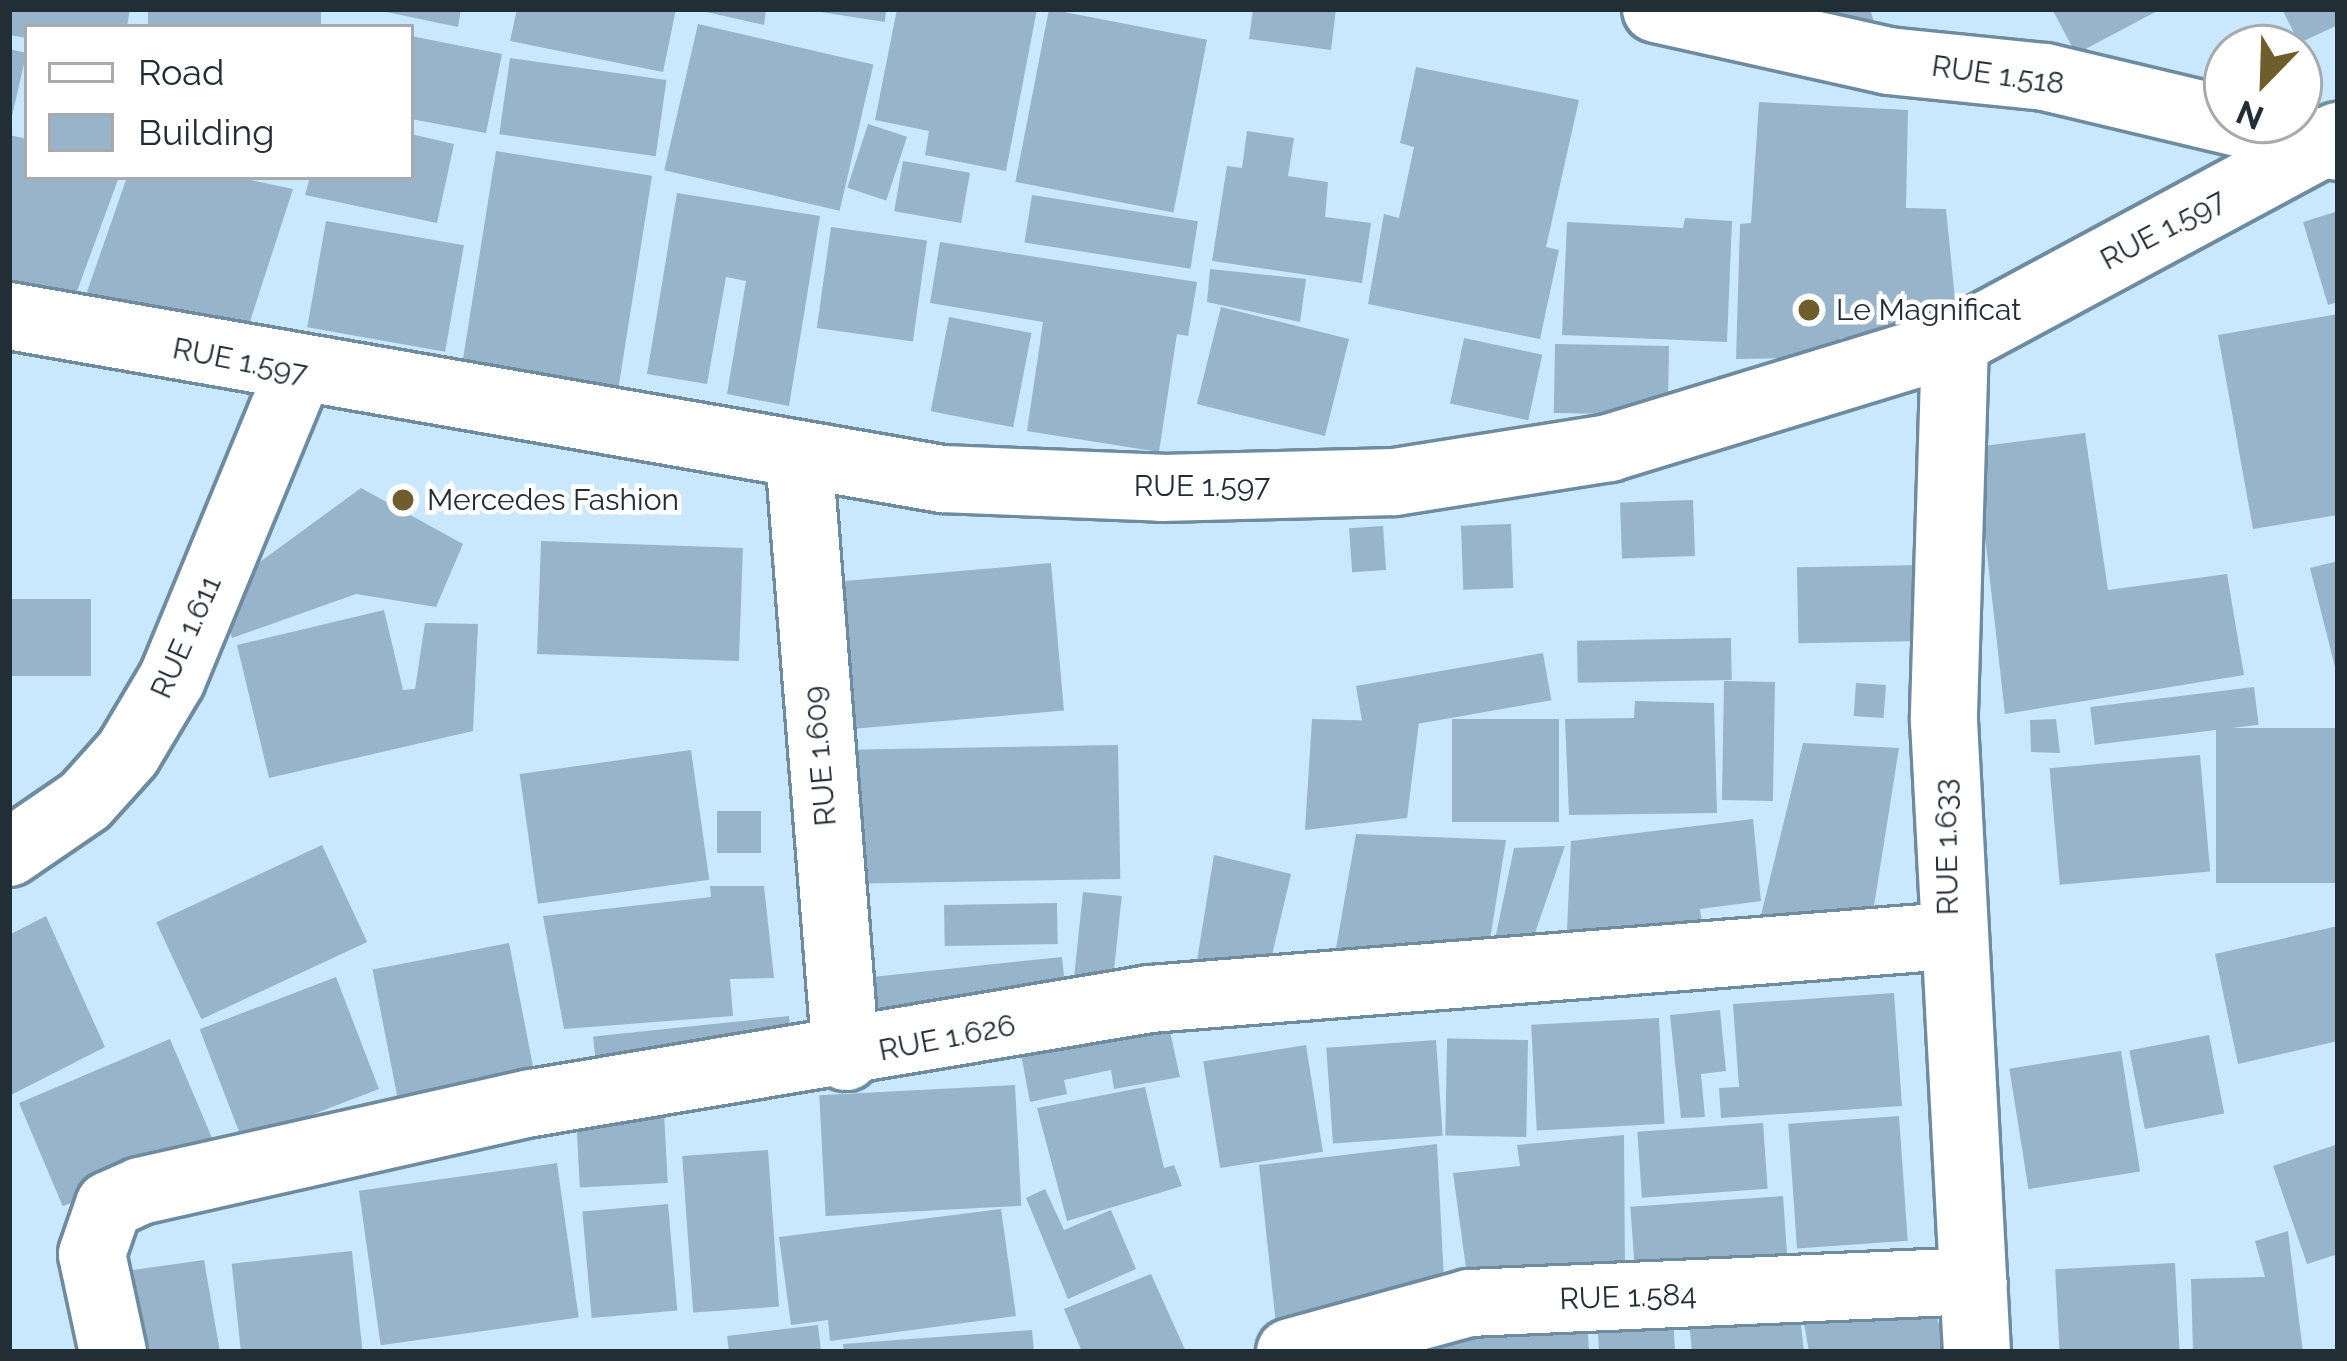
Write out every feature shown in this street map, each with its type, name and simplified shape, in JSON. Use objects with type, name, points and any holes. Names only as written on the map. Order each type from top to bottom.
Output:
[{"type":"street","name":"RUE 1.518","points":[[1656,9],[1888,61],[2045,77],[2333,142]]},
{"type":"street","name":"RUE 1.597","points":[[9,316],[298,373],[942,479],[1162,488],[1395,482],[1609,448],[1955,342],[2333,142]]},
{"type":"street","name":"RUE 1.633","points":[[1955,342],[1944,721],[1949,935],[1977,1352]]},
{"type":"street","name":"RUE 1.611","points":[[9,853],[85,801],[128,753],[172,679],[298,373]]},
{"type":"street","name":"RUE 1.609","points":[[799,455],[846,1057]]},
{"type":"street","name":"RUE 1.626","points":[[113,1352],[92,1254],[109,1205],[123,1196],[532,1102],[846,1057],[1150,999],[1949,935]]},
{"type":"street","name":"RUE 1.584","points":[[1290,1352],[1468,1304],[1974,1281]]},
{"type":"building","points":[[9,9],[130,9],[128,24],[24,24],[24,38],[9,35]]},
{"type":"building","points":[[148,9],[321,9],[321,24],[148,24]]},
{"type":"building","points":[[372,9],[461,9],[458,27]]},
{"type":"building","points":[[517,9],[676,9],[663,72],[510,41]]},
{"type":"building","points":[[766,9],[764,25],[702,11]]},
{"type":"building","points":[[801,9],[886,9],[885,22]]},
{"type":"building","points":[[897,9],[1037,9],[1006,171],[925,155],[929,131],[875,120]]},
{"type":"building","points":[[1049,9],[1207,40],[1173,212],[1015,182]]},
{"type":"building","points":[[1253,9],[1336,9],[1331,50],[1249,39]]},
{"type":"building","points":[[1759,9],[1870,9],[1875,25]]},
{"type":"building","points":[[2052,9],[2161,9],[2076,54]]},
{"type":"building","points":[[2282,9],[2338,9],[2338,25],[2323,32],[2323,24],[2290,24]]},
{"type":"building","points":[[698,24],[873,64],[840,211],[664,170]]},
{"type":"building","points":[[414,37],[502,54],[486,133],[414,120]]},
{"type":"building","points":[[9,49],[24,52],[9,122]]},
{"type":"building","points":[[510,58],[666,80],[656,156],[499,134]]},
{"type":"building","points":[[1416,67],[1579,100],[1546,247],[1559,250],[1540,339],[1368,304],[1384,214],[1399,218],[1414,147],[1400,143]]},
{"type":"building","points":[[1759,102],[1908,110],[1906,208],[1946,209],[1958,329],[1840,338],[1840,357],[1736,359],[1740,224],[1751,223]]},
{"type":"building","points":[[868,124],[907,137],[886,200],[847,188]]},
{"type":"building","points":[[1247,131],[1294,138],[1288,176],[1328,182],[1325,217],[1371,223],[1362,283],[1212,261],[1227,166],[1242,168]]},
{"type":"building","points":[[9,135],[24,138],[24,180],[118,180],[69,313],[9,301]]},
{"type":"building","points":[[414,135],[454,144],[437,223],[305,195],[309,180],[414,180]]},
{"type":"building","points":[[496,151],[652,176],[618,390],[462,365]]},
{"type":"building","points":[[903,161],[970,173],[961,223],[894,211]]},
{"type":"building","points":[[126,180],[251,180],[293,189],[243,343],[80,312]]},
{"type":"building","points":[[677,193],[820,216],[789,406],[727,394],[746,281],[726,277],[707,384],[647,374]]},
{"type":"building","points":[[1032,195],[1198,221],[1190,269],[1024,242]]},
{"type":"building","points":[[2338,211],[2338,302],[2328,305],[2303,222]]},
{"type":"building","points":[[1685,218],[1732,221],[1727,342],[1562,335],[1567,222],[1683,228]]},
{"type":"building","points":[[326,221],[464,245],[445,352],[307,327]]},
{"type":"building","points":[[831,227],[927,240],[913,342],[817,328]]},
{"type":"building","points":[[940,242],[1197,282],[1188,336],[1177,334],[1159,452],[1027,431],[1043,322],[930,303]]},
{"type":"building","points":[[1210,269],[1306,279],[1300,322],[1207,302]]},
{"type":"building","points":[[1221,307],[1349,339],[1325,436],[1197,404]]},
{"type":"building","points":[[2338,314],[2338,515],[2253,529],[2218,335]]},
{"type":"building","points":[[949,317],[1031,333],[1013,427],[931,411]]},
{"type":"building","points":[[1464,338],[1542,355],[1528,420],[1450,404]]},
{"type":"building","points":[[1555,344],[1669,346],[1668,415],[1554,413]]},
{"type":"building","points":[[2085,433],[2108,590],[2227,574],[2244,675],[2005,714],[1975,447]]},
{"type":"building","points":[[361,488],[463,544],[436,607],[356,594],[232,638],[219,592]]},
{"type":"building","points":[[1693,500],[1695,556],[1622,559],[1620,503]]},
{"type":"building","points":[[1511,524],[1513,588],[1463,590],[1461,526]]},
{"type":"building","points":[[1383,526],[1386,570],[1352,572],[1349,528]]},
{"type":"building","points":[[541,541],[743,548],[739,661],[537,654]]},
{"type":"building","points":[[2338,561],[2338,671],[2336,671],[2310,568]]},
{"type":"building","points":[[1051,563],[1064,710],[846,730],[833,582]]},
{"type":"building","points":[[1922,565],[1923,641],[1798,643],[1797,567]]},
{"type":"building","points":[[9,599],[91,599],[91,676],[9,676]]},
{"type":"building","points":[[384,610],[403,690],[415,689],[425,623],[478,624],[473,731],[269,778],[237,645]]},
{"type":"building","points":[[1731,638],[1732,680],[1578,683],[1577,641]]},
{"type":"building","points":[[1543,653],[1551,700],[1364,733],[1356,686]]},
{"type":"building","points":[[1724,681],[1775,682],[1773,801],[1722,800]]},
{"type":"building","points":[[1856,683],[1886,685],[1884,718],[1854,716]]},
{"type":"building","points":[[2254,687],[2259,725],[2095,745],[2090,707]]},
{"type":"building","points":[[1635,701],[1714,703],[1717,813],[1569,815],[1565,719],[1634,718]]},
{"type":"building","points":[[1312,719],[1419,722],[1407,818],[1305,830]]},
{"type":"building","points":[[1452,719],[1559,719],[1559,822],[1452,822]]},
{"type":"building","points":[[2056,719],[2060,753],[2031,752],[2030,720]]},
{"type":"building","points":[[2216,728],[2338,728],[2338,883],[2216,883]]},
{"type":"building","points":[[1803,743],[1899,748],[1870,931],[1756,936]]},
{"type":"building","points":[[1118,745],[1120,879],[835,884],[833,750]]},
{"type":"building","points":[[691,750],[709,880],[538,904],[520,774]]},
{"type":"building","points":[[2200,755],[2210,872],[2060,885],[2050,768]]},
{"type":"building","points":[[717,811],[761,811],[761,853],[717,853]]},
{"type":"building","points":[[1753,819],[1761,901],[1700,909],[1704,938],[1566,952],[1571,841]]},
{"type":"building","points":[[1356,834],[1506,840],[1488,952],[1335,954]]},
{"type":"building","points":[[322,845],[367,942],[201,1019],[156,922]]},
{"type":"building","points":[[1565,846],[1527,956],[1492,954],[1514,848]]},
{"type":"building","points":[[1214,855],[1291,874],[1269,968],[1195,973]]},
{"type":"building","points":[[710,886],[764,886],[774,978],[730,979],[733,1016],[564,1029],[543,916],[711,897]]},
{"type":"building","points":[[1083,892],[1122,896],[1110,1003],[1072,999]]},
{"type":"building","points":[[1057,903],[1058,944],[945,946],[944,905]]},
{"type":"building","points":[[46,916],[105,1047],[9,1096],[9,935]]},
{"type":"building","points":[[2338,926],[2338,1041],[2238,1064],[2215,954]]},
{"type":"building","points":[[509,943],[534,1074],[398,1100],[373,970]]},
{"type":"building","points":[[1062,957],[1068,1012],[850,1035],[844,980]]},
{"type":"building","points":[[336,977],[379,1089],[243,1141],[200,1029]]},
{"type":"building","points":[[1894,993],[1902,1106],[1721,1118],[1719,1088],[1739,1087],[1733,1004]]},
{"type":"building","points":[[1164,1004],[1180,1077],[1114,1089],[1111,1070],[1064,1080],[1067,1094],[1030,1102],[1017,1033]]},
{"type":"building","points":[[1720,1010],[1726,1071],[1701,1074],[1705,1117],[1681,1118],[1670,1015]]},
{"type":"building","points":[[789,1016],[793,1057],[597,1077],[593,1037]]},
{"type":"building","points":[[1659,1018],[1665,1124],[1537,1131],[1531,1025]]},
{"type":"building","points":[[2209,1035],[2224,1114],[2145,1129],[2129,1050]]},
{"type":"building","points":[[170,1039],[214,1142],[63,1206],[19,1103]]},
{"type":"building","points":[[1447,1039],[1528,1040],[1526,1137],[1445,1136]]},
{"type":"building","points":[[1436,1040],[1443,1136],[1333,1143],[1326,1048]]},
{"type":"building","points":[[1306,1045],[1323,1152],[1220,1168],[1203,1061]]},
{"type":"building","points":[[2121,1051],[2140,1171],[2028,1189],[2009,1069]]},
{"type":"building","points":[[1015,1085],[1021,1206],[826,1216],[819,1095]]},
{"type":"building","points":[[1145,1087],[1164,1168],[1174,1165],[1182,1186],[1067,1221],[1037,1108]]},
{"type":"building","points":[[664,1112],[668,1183],[580,1188],[576,1117]]},
{"type":"building","points":[[1899,1116],[1908,1241],[1797,1248],[1788,1124]]},
{"type":"building","points":[[1763,1123],[1768,1189],[1642,1198],[1637,1132]]},
{"type":"building","points":[[1624,1135],[1625,1271],[1469,1290],[1453,1173],[1520,1166],[1517,1145]]},
{"type":"building","points":[[1437,1144],[1445,1299],[1277,1334],[1259,1165]]},
{"type":"building","points":[[2338,1144],[2338,1254],[2307,1264],[2273,1166]]},
{"type":"building","points":[[768,1150],[779,1307],[693,1313],[682,1156]]},
{"type":"building","points":[[557,1163],[579,1317],[381,1345],[359,1191]]},
{"type":"building","points":[[1045,1189],[1064,1230],[1111,1210],[1136,1269],[1068,1299],[1026,1198]]},
{"type":"building","points":[[1783,1196],[1789,1285],[1637,1295],[1630,1207]]},
{"type":"building","points":[[668,1204],[677,1311],[592,1318],[582,1211]]},
{"type":"building","points":[[1001,1209],[1016,1316],[830,1341],[828,1320],[791,1325],[779,1237]]},
{"type":"building","points":[[2288,1231],[2303,1352],[2193,1352],[2191,1279],[2265,1277],[2255,1241]]},
{"type":"building","points":[[352,1251],[363,1352],[241,1352],[232,1264]]},
{"type":"building","points":[[204,1260],[220,1352],[147,1352],[133,1270]]},
{"type":"building","points":[[2175,1263],[2180,1352],[2059,1352],[2055,1269]]},
{"type":"building","points":[[1151,1274],[1186,1352],[1082,1352],[1064,1309]]},
{"type":"building","points":[[1798,1299],[1804,1352],[1692,1352],[1688,1310]]},
{"type":"building","points":[[1801,1305],[1934,1308],[1947,1352],[1809,1352]]},
{"type":"building","points":[[1673,1313],[1675,1352],[1599,1352],[1597,1317]]},
{"type":"building","points":[[1587,1320],[1589,1352],[1423,1352],[1421,1332]]},
{"type":"building","points":[[818,1325],[821,1352],[729,1352],[727,1336]]},
{"type":"building","points":[[1032,1330],[1034,1352],[844,1352],[843,1344]]},
{"type":"place","name":"Le Magnificat","points":[[1809,310]]},
{"type":"place","name":"Mercedes Fashion","points":[[403,500]]}]
